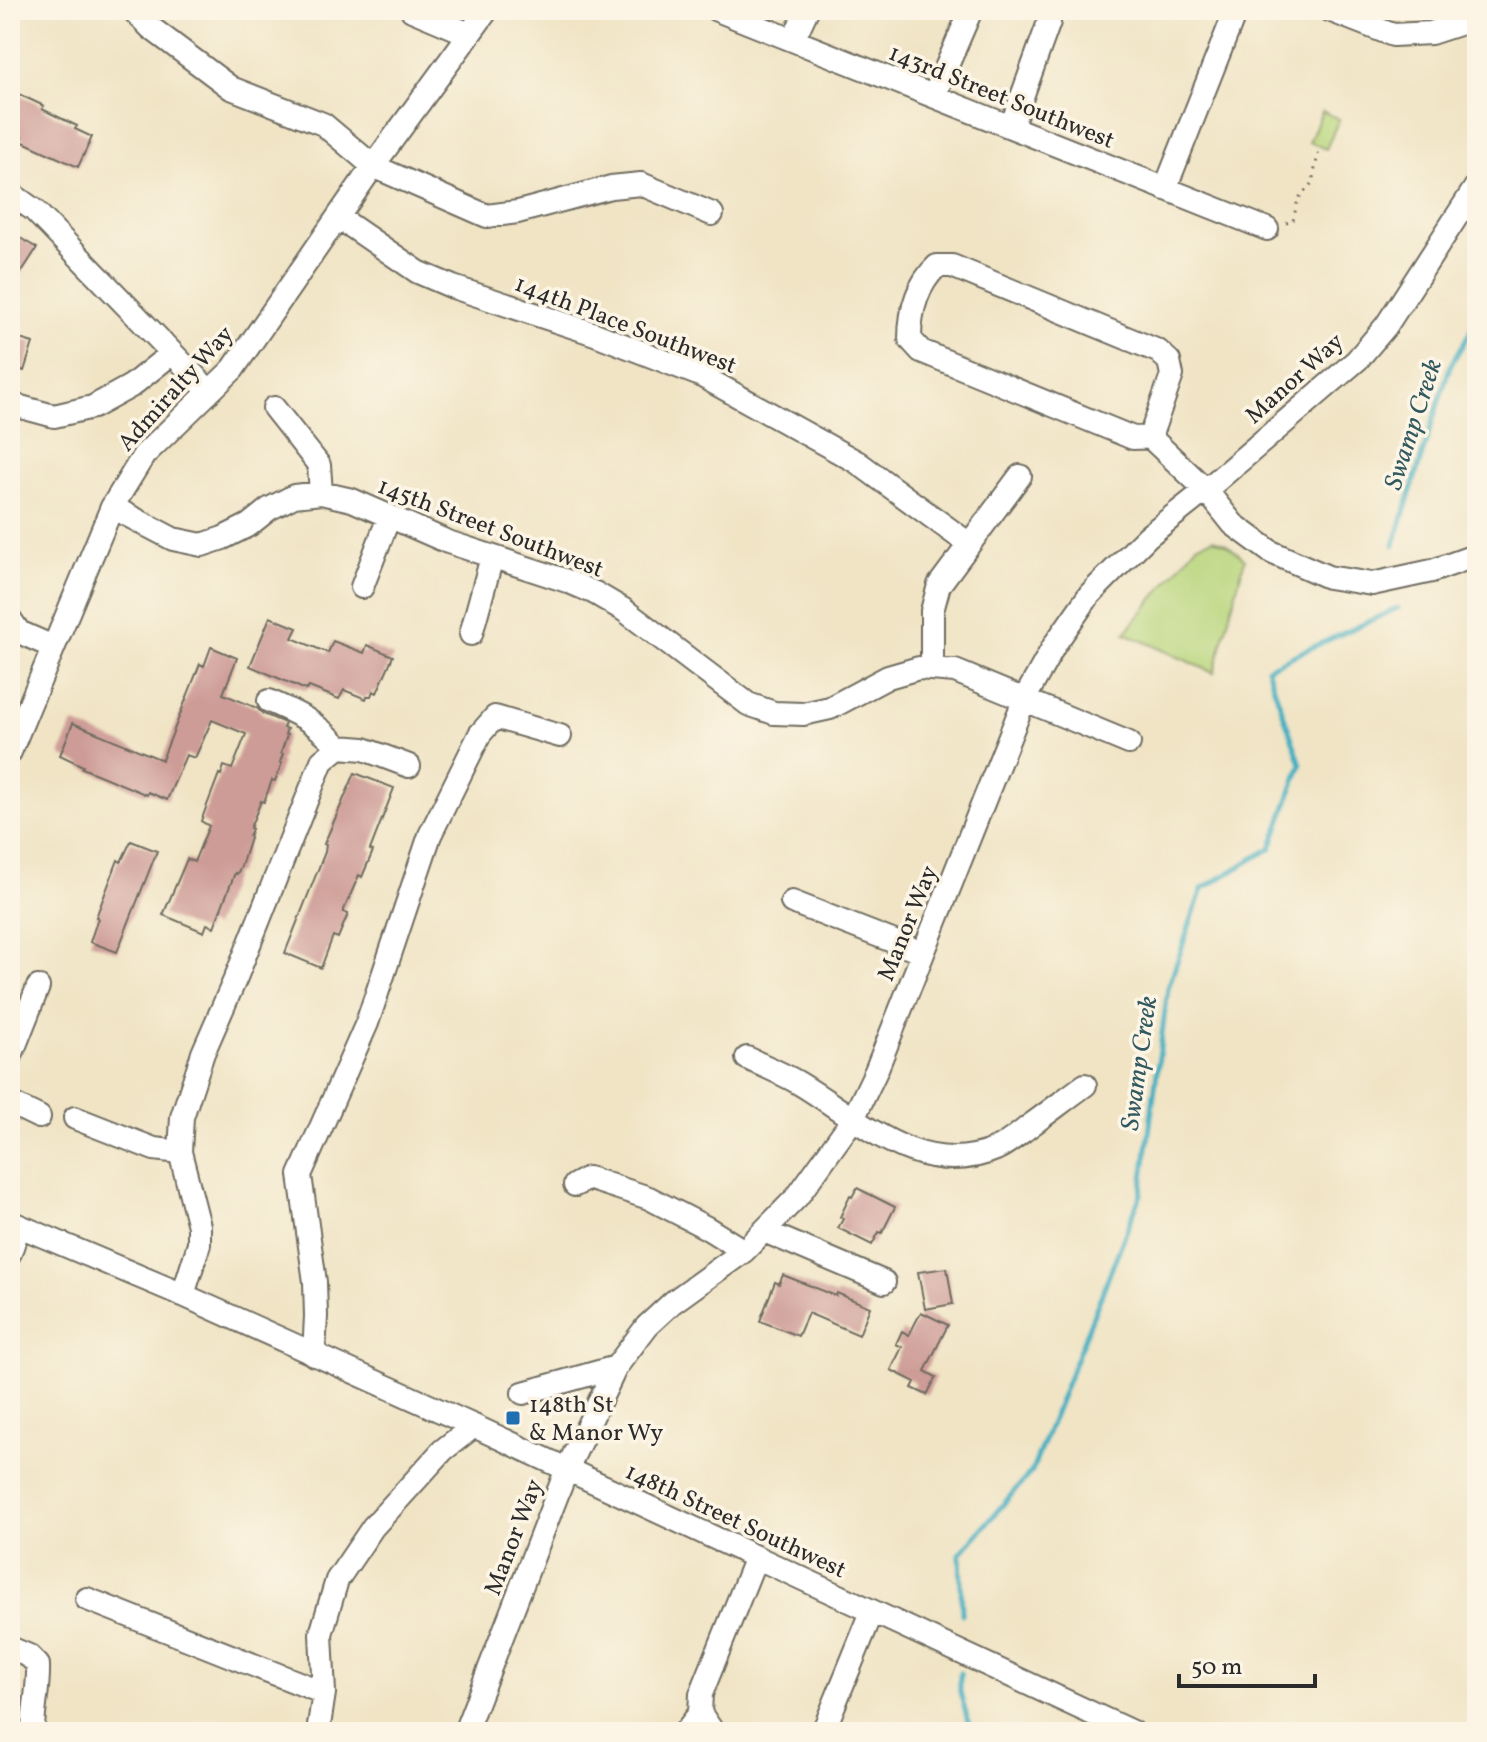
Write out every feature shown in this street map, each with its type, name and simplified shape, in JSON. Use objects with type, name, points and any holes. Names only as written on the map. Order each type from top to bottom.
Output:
[{"type":"street","points":[[133,10],[151,28],[231,88],[323,124],[373,166],[487,216],[518,212],[611,187],[641,184],[712,214]]},
{"type":"street","points":[[412,10],[469,34]]},
{"type":"street","name":"Admiralty Way","points":[[10,752],[112,507],[144,455],[233,369],[373,166],[487,10]]},
{"type":"street","name":"143rd Street Southwest","points":[[717,10],[1267,229]]},
{"type":"street","points":[[793,40],[807,10]]},
{"type":"street","points":[[934,96],[971,10]]},
{"type":"street","points":[[1165,189],[1236,10]]},
{"type":"street","points":[[1329,10],[1393,35],[1431,33],[1477,18]]},
{"type":"street","points":[[1011,127],[1049,22]]},
{"type":"street","name":"Manor Way","points":[[465,1732],[567,1469],[616,1367],[647,1326],[673,1302],[744,1251],[797,1197],[853,1119],[876,1071],[1025,698],[1055,644],[1090,594],[1148,536],[1357,360],[1386,326],[1477,185]]},
{"type":"street","points":[[10,193],[34,210],[209,391]]},
{"type":"street","name":"144th Place Southwest","points":[[338,217],[418,272],[453,287],[595,334],[700,375],[857,462],[969,544]]},
{"type":"street","points":[[1150,437],[1172,375],[1169,361],[1158,351],[952,266],[937,266],[929,274],[910,317],[910,339],[921,351],[1133,438],[1150,437],[1206,490],[1233,524],[1271,552],[1328,577],[1372,584],[1432,571],[1477,555]]},
{"type":"street","points":[[10,404],[54,416],[93,407],[131,386],[171,354]]},
{"type":"street","points":[[274,408],[319,465],[321,493]]},
{"type":"street","points":[[932,669],[932,611],[939,585],[1020,476]]},
{"type":"street","name":"145th Street Southwest","points":[[112,507],[173,539],[202,545],[249,525],[269,509],[294,496],[321,493],[352,500],[448,542],[595,593],[624,610],[748,704],[774,713],[803,714],[830,708],[888,677],[919,668],[955,671],[1025,698]]},
{"type":"street","points":[[362,587],[389,517]]},
{"type":"street","points":[[471,634],[492,557]]},
{"type":"street","points":[[10,619],[19,632],[53,647]]},
{"type":"street","points":[[1025,698],[1129,743]]},
{"type":"street","points":[[269,701],[302,715],[339,747],[364,749],[409,766]]},
{"type":"street","points":[[314,1355],[315,1282],[300,1175],[367,1023],[430,835],[480,734],[495,717],[560,736]]},
{"type":"street","points":[[183,1295],[199,1244],[199,1226],[180,1152],[182,1117],[203,1053],[322,761],[339,747]]},
{"type":"street","points":[[792,902],[923,953]]},
{"type":"street","points":[[10,1058],[38,987]]},
{"type":"street","points":[[747,1058],[797,1082],[853,1119],[919,1154],[941,1159],[970,1158],[998,1148],[1085,1085]]},
{"type":"street","points":[[10,1103],[39,1117]]},
{"type":"street","points":[[75,1118],[154,1149],[180,1152]]},
{"type":"street","points":[[575,1185],[588,1178],[649,1198],[744,1251]]},
{"type":"street","points":[[10,1253],[15,1224]]},
{"type":"street","name":"148th Street Southwest","points":[[15,1224],[183,1295],[474,1426],[1132,1732]]},
{"type":"street","points":[[764,1231],[884,1282]]},
{"type":"street","points":[[523,1393],[616,1367]]},
{"type":"street","points":[[318,1732],[324,1693],[321,1634],[337,1580],[373,1527],[443,1450],[474,1426]]},
{"type":"street","points":[[685,1732],[707,1723],[701,1694],[756,1557]]},
{"type":"street","points":[[87,1599],[324,1693]]},
{"type":"street","points":[[823,1732],[872,1612]]},
{"type":"street","points":[[10,1648],[29,1656],[38,1665],[33,1732]]},
{"type":"path","points":[[1267,229],[1293,221],[1298,199],[1312,183],[1319,150]]},
{"type":"green space","points":[[1322,111],[1339,119],[1326,149],[1309,142]]},
{"type":"green space","points":[[1213,539],[1226,544],[1245,559],[1214,673],[1125,633],[1198,544]]},
{"type":"building","points":[[10,90],[44,106],[42,109],[92,137],[78,167],[21,141],[23,138],[10,132]]},
{"type":"building","points":[[10,232],[37,248],[19,276],[10,271]]},
{"type":"building","points":[[10,336],[33,343],[24,371],[10,366]]},
{"type":"building","points":[[270,617],[297,628],[292,638],[328,653],[333,641],[364,653],[367,645],[393,656],[377,693],[373,691],[366,699],[344,690],[339,699],[309,687],[306,690],[250,666]]},
{"type":"building","points":[[211,647],[237,658],[223,694],[285,723],[283,728],[287,729],[287,735],[281,753],[282,763],[250,828],[241,866],[235,873],[214,927],[207,924],[204,932],[163,915],[187,859],[194,862],[209,826],[201,821],[219,774],[224,766],[232,769],[246,734],[212,720],[195,758],[186,755],[167,800],[82,768],[60,755],[73,723],[162,760],[200,664],[204,666]]},
{"type":"building","points":[[355,773],[394,788],[370,850],[373,851],[343,912],[348,914],[338,938],[333,936],[321,968],[285,953],[325,852],[324,844]]},
{"type":"building","points":[[131,841],[157,851],[117,952],[90,942],[96,917],[118,860],[121,862]]},
{"type":"building","points":[[857,1188],[895,1207],[872,1245],[838,1228],[843,1219],[840,1217]]},
{"type":"building","points":[[947,1268],[953,1304],[925,1309],[918,1272]]},
{"type":"building","points":[[783,1275],[870,1307],[859,1335],[808,1313],[798,1336],[760,1321],[775,1282],[779,1284]]},
{"type":"building","points":[[921,1312],[948,1325],[925,1371],[936,1377],[927,1395],[912,1388],[915,1382],[891,1370],[902,1347],[896,1344],[902,1331],[909,1335]]},
{"type":"waterway","name":"Swamp Creek","points":[[1394,545],[1450,366],[1477,320]]},
{"type":"waterway","name":"Swamp Creek","points":[[962,1614],[960,1554],[1032,1471],[1141,1194],[1168,988],[1202,889],[1271,848],[1301,764],[1267,668],[1398,608]]},
{"type":"waterway","name":"Swamp Creek","points":[[960,1673],[960,1692],[971,1732]]},
{"type":"place","name":"148th St & Manor Wy","points":[[513,1418]]}]
